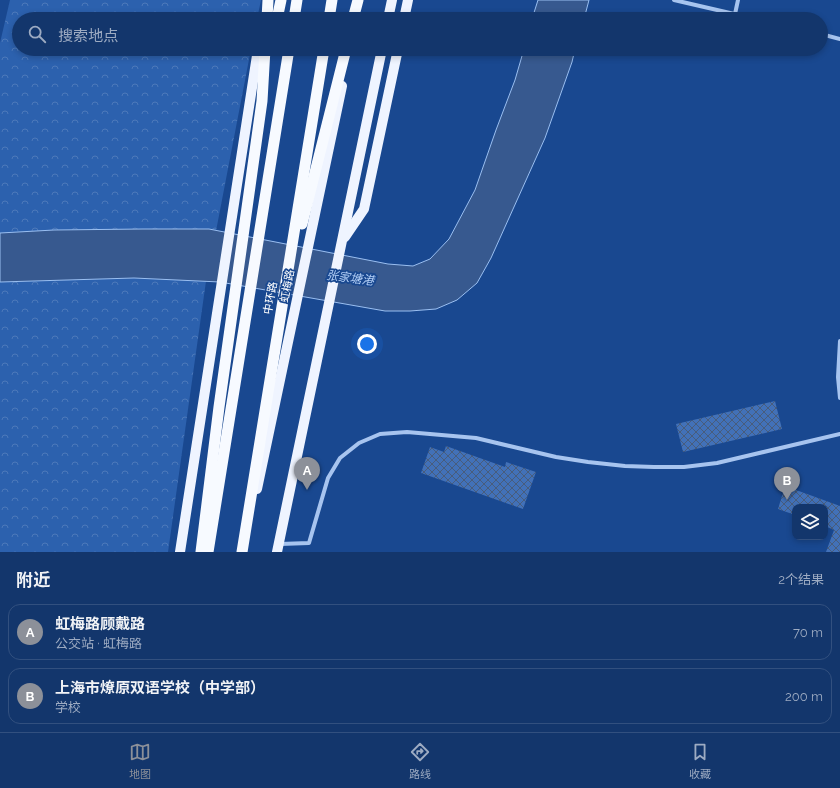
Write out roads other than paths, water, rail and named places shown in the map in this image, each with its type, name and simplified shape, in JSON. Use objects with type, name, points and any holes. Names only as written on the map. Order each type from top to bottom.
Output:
[{"type":"highway","points":[[267,0],[267,12]]},
{"type":"highway","points":[[278,12],[281,0]]},
{"type":"highway","points":[[295,12],[297,0]]},
{"type":"highway","points":[[330,12],[332,0]]},
{"type":"highway","points":[[355,12],[359,0]]},
{"type":"highway","points":[[262,101],[265,56]]},
{"type":"highway","points":[[201,552],[219,407],[262,101],[271,56]]},
{"type":"highway","name":"中环路","points":[[208,552],[288,56]]},
{"type":"highway","name":"中环路","points":[[243,552],[323,56]]},
{"type":"highway","points":[[283,304],[344,56]]},
{"type":"main road","points":[[264,12],[267,0]]},
{"type":"main road","points":[[357,12],[359,0]]},
{"type":"main road","points":[[389,12],[392,0]]},
{"type":"main road","points":[[405,12],[408,0]]},
{"type":"main road","points":[[180,552],[257,56]]},
{"type":"main road","name":"虹梅路","points":[[243,552],[348,56]]},
{"type":"main road","points":[[278,548],[381,56]]},
{"type":"main road","points":[[342,242],[364,209],[397,56]]},
{"type":"street","points":[[674,0],[726,12]]},
{"type":"street","points":[[735,12],[738,0]]},
{"type":"street","points":[[828,36],[840,39]]},
{"type":"street","points":[[840,341],[838,377],[840,398]]},
{"type":"street","points":[[278,548],[308,543],[328,478],[340,458],[359,443],[380,434],[407,432],[476,438],[556,457],[588,462],[625,466],[684,467],[717,464],[840,434]]},
{"type":"water","points":[[538,0],[589,0],[586,12],[534,12]]},
{"type":"water","name":"张家塘港","points":[[522,56],[573,56],[545,138],[491,258],[477,283],[457,300],[436,309],[385,311],[220,282],[134,278],[0,282],[0,233],[54,230],[209,229],[388,264],[413,266],[430,259],[449,239],[475,190],[515,80]]},
{"type":"place","name":"虹梅路顾戴路","points":[[307,490]]},
{"type":"place","name":"上海市燎原双语学校（中学部）","points":[[787,500]]}]
